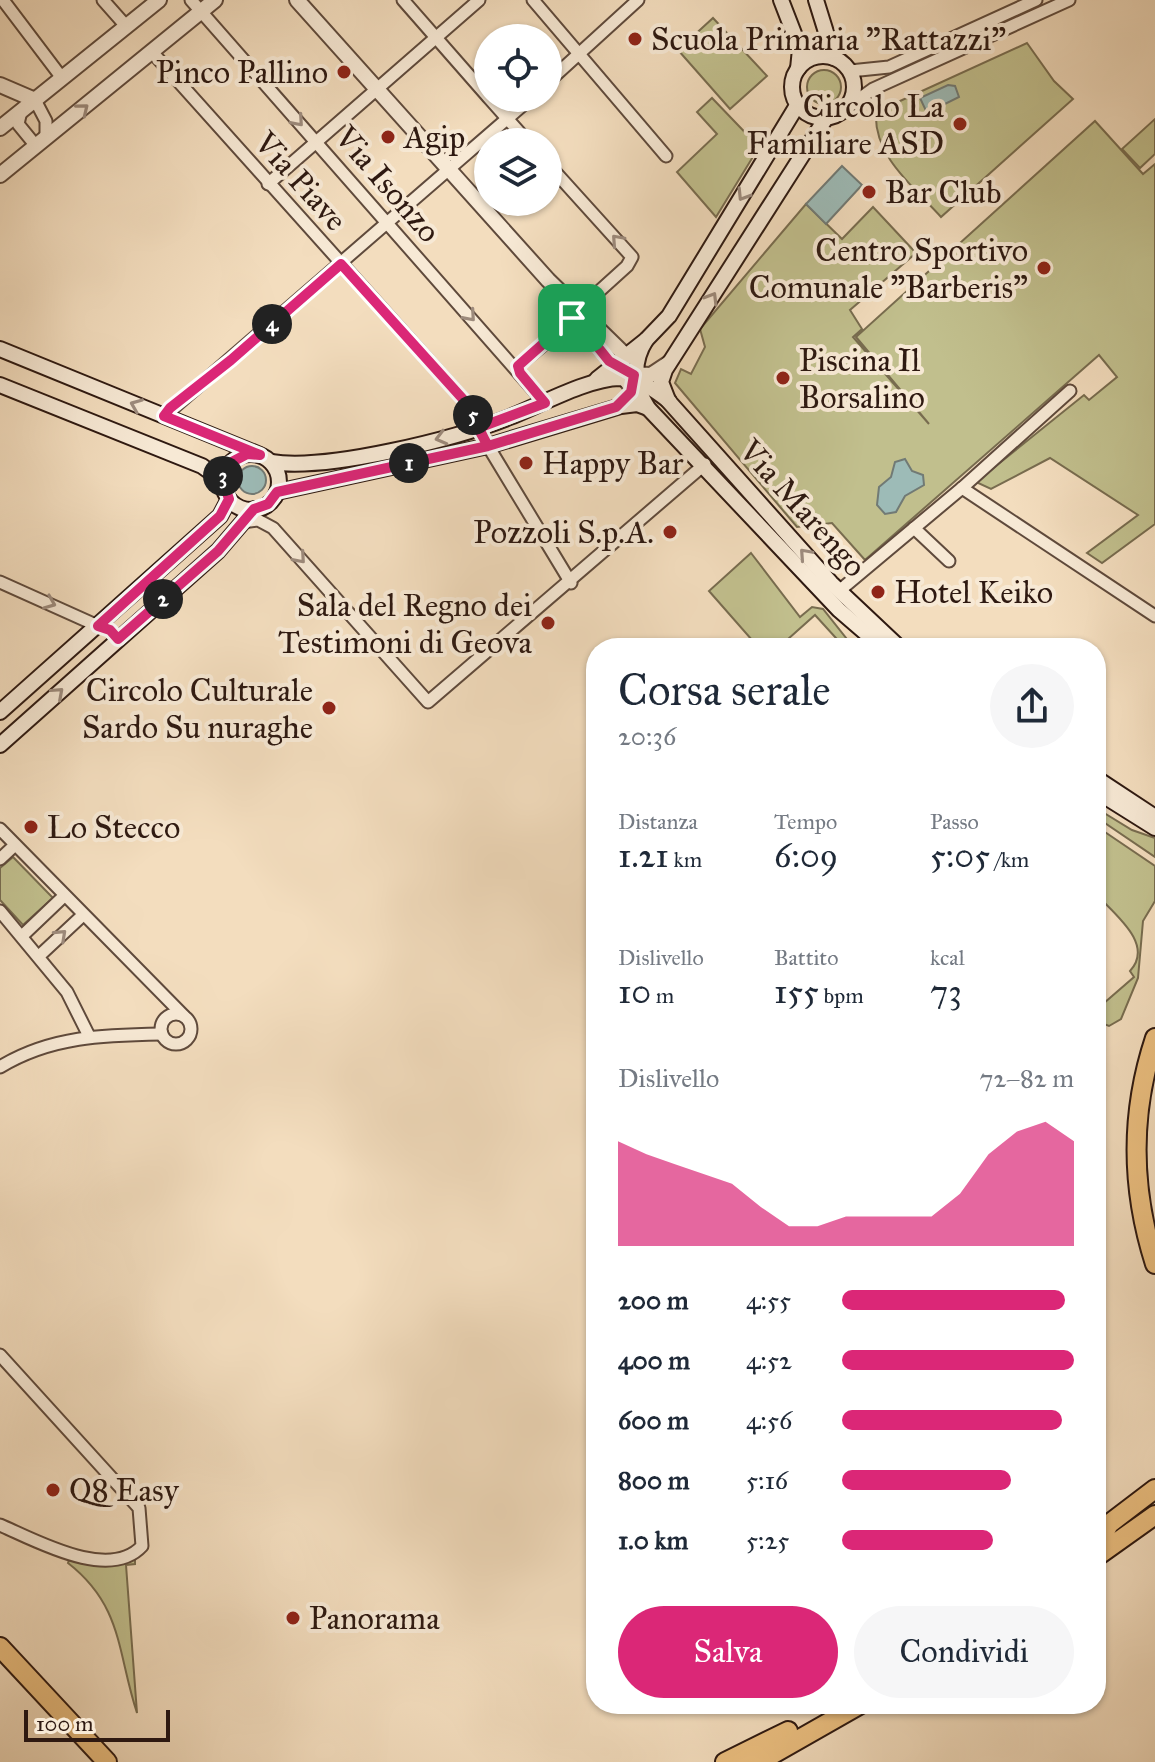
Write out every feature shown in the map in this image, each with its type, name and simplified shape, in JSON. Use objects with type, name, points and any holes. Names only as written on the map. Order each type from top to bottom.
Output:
[{"type":"highway","points":[[1155,1038],[1135,1128],[1143,1226],[1155,1264]]},
{"type":"highway","points":[[1106,1529],[1155,1489]]},
{"type":"highway","points":[[1106,1535],[1155,1501]]},
{"type":"highway","points":[[1106,1550],[1155,1515]]},
{"type":"highway","points":[[0,1647],[104,1762]]},
{"type":"highway","points":[[741,1762],[818,1714]]},
{"type":"highway","points":[[759,1762],[843,1714]]},
{"type":"highway","points":[[725,1762],[788,1731]]},
{"type":"highway","points":[[90,1744],[118,1762]]},
{"type":"main road","points":[[8,120],[159,0]]},
{"type":"main road","points":[[0,175],[152,52],[196,5],[215,0]]},
{"type":"main road","points":[[297,0],[548,280],[590,318],[603,347],[604,361],[601,372],[573,392]]},
{"type":"main road","points":[[781,0],[800,49],[793,86],[798,104],[805,112],[826,118]]},
{"type":"main road","points":[[669,401],[661,382],[669,363],[826,118],[841,112],[854,92],[850,71],[834,58],[816,0]]},
{"type":"main road","points":[[798,69],[815,57],[834,58]]},
{"type":"main road","points":[[2,88],[35,100]]},
{"type":"main road","points":[[603,347],[631,348],[646,340],[669,316],[798,104]]},
{"type":"main road","points":[[548,280],[569,311],[634,377],[648,408],[705,464],[831,602],[872,638]]},
{"type":"main road","points":[[618,406],[634,377],[646,340]]},
{"type":"main road","points":[[0,349],[265,459],[278,476],[277,492],[268,504],[254,509],[218,551],[0,745]]},
{"type":"main road","points":[[573,392],[634,377],[669,363]]},
{"type":"main road","points":[[254,509],[238,507],[229,499],[223,481],[226,469],[235,459],[247,454],[295,465],[390,451],[478,428],[593,384],[634,377]]},
{"type":"main road","name":"Via Marengo","points":[[634,377],[669,401],[839,591],[889,638]]},
{"type":"main road","points":[[0,385],[202,466],[223,481]]},
{"type":"main road","points":[[277,492],[488,446],[618,406],[637,404],[648,408]]},
{"type":"main road","points":[[0,712],[220,516],[229,499]]},
{"type":"main road","points":[[98,626],[110,630],[118,639]]},
{"type":"main road","points":[[1106,785],[1155,817]]},
{"type":"main road","points":[[1106,797],[1155,828]]},
{"type":"street","points":[[3,0],[62,78]]},
{"type":"street","points":[[103,0],[126,26]]},
{"type":"street","points":[[403,0],[474,81]]},
{"type":"street","points":[[268,184],[479,0]]},
{"type":"street","points":[[533,0],[666,156]]},
{"type":"street","points":[[562,68],[638,0]]},
{"type":"street","points":[[850,71],[864,72],[890,66],[1036,0]]},
{"type":"street","points":[[841,112],[873,89],[1069,0]]},
{"type":"street","name":"Via Isonzo","points":[[196,5],[545,403]]},
{"type":"street","name":"Via Piave","points":[[152,52],[471,408],[488,446],[571,583]]},
{"type":"street","points":[[8,120],[41,142],[46,121],[35,100]]},
{"type":"street","points":[[501,112],[515,128]]},
{"type":"street","points":[[164,416],[516,112]]},
{"type":"street","points":[[562,180],[632,259],[585,304],[590,318]]},
{"type":"street","points":[[520,373],[519,364],[570,322],[569,311]]},
{"type":"street","points":[[839,591],[962,488],[1070,391]]},
{"type":"street","points":[[239,524],[255,519],[273,528],[428,702],[571,583],[705,464]]},
{"type":"street","points":[[962,488],[1155,616]]},
{"type":"street","points":[[914,528],[949,561]]},
{"type":"street","points":[[0,582],[98,626]]},
{"type":"street","points":[[0,829],[184,1016],[191,1028],[186,1039],[174,1044],[162,1034],[89,1036],[37,1048],[0,1067]]},
{"type":"street","points":[[0,859],[15,845]]},
{"type":"street","points":[[22,936],[64,896]]},
{"type":"street","points":[[0,911],[67,992],[89,1036]]},
{"type":"street","points":[[39,956],[83,915]]},
{"type":"street","points":[[159,993],[164,1009],[162,1034]]},
{"type":"street","points":[[163,1021],[172,1014],[184,1016]]},
{"type":"street","points":[[0,1355],[137,1505],[141,1515],[141,1548],[100,1560],[74,1556],[0,1525]]},
{"type":"shaded area","points":[[713,18],[767,76],[730,109],[678,50]]},
{"type":"shaded area","name":"Circolo La Familiare ASD","points":[[1027,43],[1054,81],[1073,99],[941,217],[888,157],[877,128],[876,112]]},
{"type":"shaded area","points":[[824,70],[836,75],[841,87],[836,99],[824,104],[812,99],[807,87],[812,75]]},
{"type":"shaded area","points":[[712,98],[759,147],[716,217],[677,172],[717,134],[697,112]]},
{"type":"shaded area","points":[[1155,119],[1155,154],[1140,168],[1122,149]]},
{"type":"shaded area","points":[[1095,121],[1143,174],[1155,164],[1155,524],[1102,563],[1087,553],[1138,515],[1050,458],[991,489],[976,482],[1084,395],[1089,400],[1117,377],[1099,355],[865,560],[832,523],[797,527],[675,383],[681,369],[691,374],[705,347],[700,329],[806,204],[842,239],[873,207],[916,253],[850,310],[862,329],[853,337],[929,424],[856,337]]},
{"type":"shaded area","points":[[751,553],[800,617],[812,607],[823,609],[846,638],[836,638],[815,615],[789,638],[750,638],[709,591]]},
{"type":"shaded area","points":[[1106,814],[1132,830],[1155,838],[1155,857],[1106,824]]},
{"type":"shaded area","points":[[1106,833],[1155,866],[1155,901],[1143,921],[1138,978],[1121,1019],[1109,1026],[1106,1025],[1106,1001],[1134,977],[1130,971],[1138,950],[1121,920],[1106,904]]},
{"type":"shaded area","points":[[13,857],[53,898],[23,925],[0,900],[0,868]]},
{"type":"shaded area","points":[[70,1558],[135,1558],[135,1564],[126,1565],[137,1713],[109,1613],[86,1579],[68,1563]]},
{"type":"water","points":[[948,85],[955,86],[959,97],[927,113],[920,98]]},
{"type":"water","points":[[842,166],[862,185],[826,224],[806,204]]},
{"type":"water","points":[[905,459],[912,471],[923,475],[924,485],[905,496],[896,512],[885,514],[877,505],[879,487],[891,477],[895,462]]},
{"type":"water","points":[[252,466],[262,470],[266,480],[262,490],[252,494],[242,490],[238,480],[242,470]]},
{"type":"place","name":"Scuola Primaria \"Rattazzi\"","points":[[635,39]]},
{"type":"place","name":"Pinco Pallino","points":[[344,72]]},
{"type":"place","name":"Circolo La Familiare ASD","points":[[960,124]]},
{"type":"place","name":"Agip","points":[[388,137]]},
{"type":"place","name":"Bar Club","points":[[869,192]]},
{"type":"place","name":"Centro Sportivo Comunale \"Barberis\"","points":[[1044,268]]},
{"type":"place","name":"Piscina Il Borsalino","points":[[783,378]]},
{"type":"place","name":"Happy Bar","points":[[526,463]]},
{"type":"place","name":"Pozzoli S.p.A.","points":[[670,532]]},
{"type":"place","name":"Hotel Keiko","points":[[878,592]]},
{"type":"place","name":"Sala del Regno dei Testimoni di Geova","points":[[548,623]]},
{"type":"place","name":"Circolo Culturale Sardo Su nuraghe","points":[[329,708]]},
{"type":"place","name":"Lo Stecco","points":[[31,827]]},
{"type":"place","name":"Q8 Easy","points":[[53,1490]]},
{"type":"place","name":"Panorama","points":[[293,1618]]},
{"type":"route","points":[[572,318],[518,366],[520,373],[545,403],[478,428],[488,446],[277,492],[268,504],[254,509],[218,551],[118,639],[110,630],[98,626],[220,516],[229,499],[223,475],[230,463],[247,454],[260,455],[236,448],[164,416],[341,264],[471,408],[478,428],[483,437],[488,446],[616,407],[629,396],[634,375],[615,367],[569,311],[572,318]]}]
